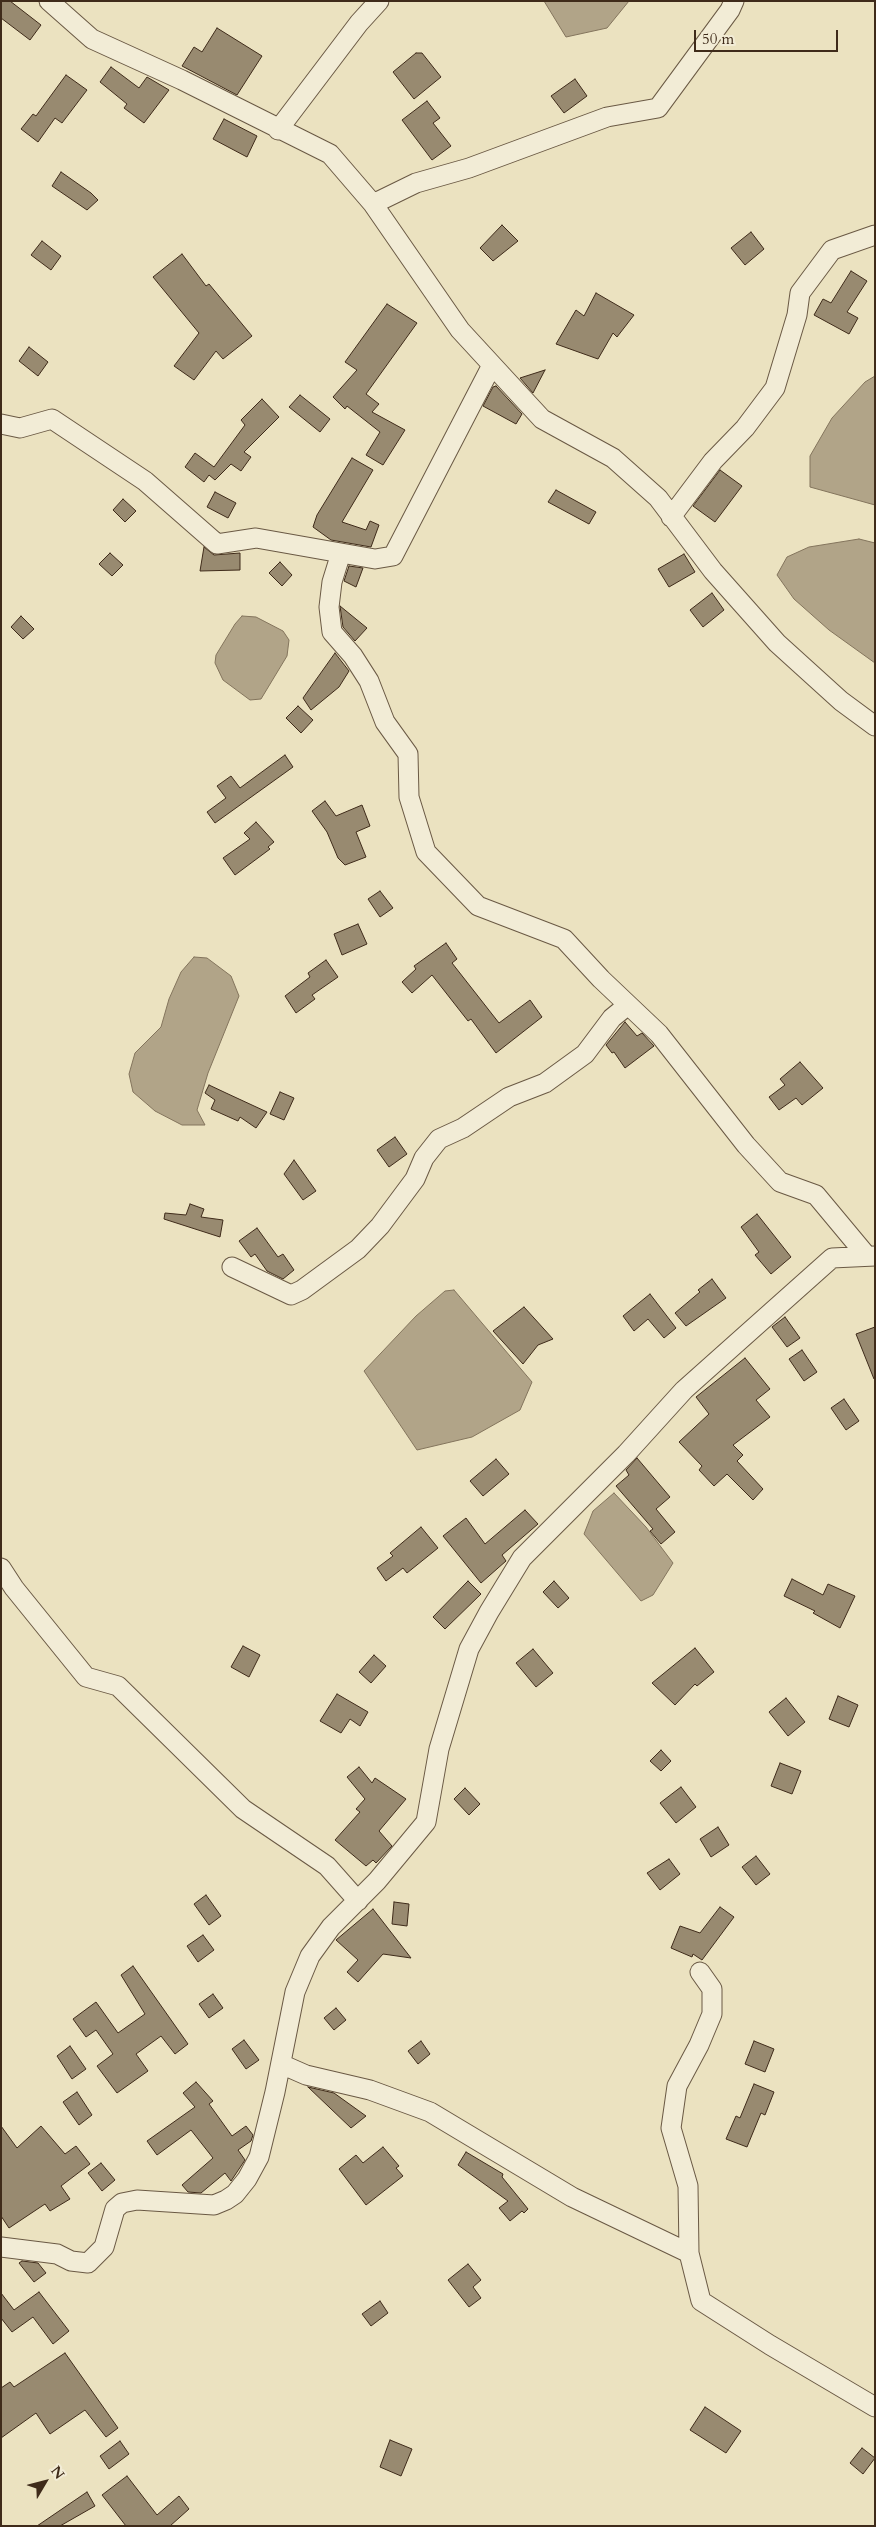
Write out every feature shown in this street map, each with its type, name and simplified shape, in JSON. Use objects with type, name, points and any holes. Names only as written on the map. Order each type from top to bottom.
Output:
[{"type":"street","points":[[49,1],[92,39],[182,80],[278,130],[330,154],[373,204],[460,330],[542,419],[613,458],[658,498],[713,571],[777,643],[841,701],[875,726]]},
{"type":"street","points":[[278,130],[359,23],[379,1]]},
{"type":"street","points":[[373,204],[416,183],[469,168],[608,117],[658,108],[730,10],[734,1]]},
{"type":"street","points":[[672,516],[712,461],[745,428],[775,388],[797,315],[800,293],[832,250],[875,235]]},
{"type":"street","points":[[1,424],[20,428],[52,419],[146,481],[217,544],[256,538],[375,559],[393,556],[492,365]]},
{"type":"street","points":[[341,553],[332,582],[329,607],[332,632],[353,656],[369,681],[385,722],[408,754],[410,797],[426,852],[478,906],[564,939],[659,1034],[746,1145],[780,1182],[816,1195],[870,1256]]},
{"type":"street","points":[[232,1267],[292,1295],[302,1290],[358,1249],[380,1226],[415,1179],[424,1158],[439,1139],[463,1128],[510,1097],[544,1083],[585,1054],[612,1018],[628,1005]]},
{"type":"street","points":[[1,2247],[57,2254],[72,2261],[88,2263],[104,2247],[115,2209],[122,2202],[137,2200],[204,2205],[226,2200],[247,2179],[258,2157],[281,2064],[295,1992],[310,1956],[332,1927],[378,1881],[426,1822],[439,1749],[469,1650],[489,1612],[522,1558],[626,1454],[684,1390],[832,1258],[870,1256]]},
{"type":"street","points":[[1,1568],[14,1588],[86,1677],[118,1686],[243,1809],[327,1866],[358,1901]]},
{"type":"street","points":[[700,1972],[712,1989],[712,2014],[699,2045],[677,2086],[671,2128],[688,2186],[688,2253],[701,2301],[770,2345],[875,2406]]},
{"type":"street","points":[[281,2064],[306,2075],[370,2090],[430,2112],[572,2197],[688,2253]]},
{"type":"shaded area","points":[[544,1],[629,1],[607,28],[566,37]]},
{"type":"shaded area","points":[[875,376],[875,505],[810,487],[810,456],[832,418],[865,382]]},
{"type":"shaded area","points":[[859,539],[875,543],[875,663],[829,630],[794,599],[777,575],[787,557],[809,547]]},
{"type":"shaded area","points":[[242,616],[256,617],[283,631],[289,640],[287,656],[261,699],[250,700],[223,680],[215,663],[216,655]]},
{"type":"shaded area","points":[[194,957],[207,958],[231,976],[239,996],[208,1073],[197,1110],[205,1125],[182,1125],[155,1111],[133,1092],[129,1074],[135,1053],[161,1027],[169,999],[181,972]]},
{"type":"shaded area","points":[[454,1290],[532,1382],[520,1410],[472,1437],[417,1450],[364,1371],[416,1316],[445,1291]]},
{"type":"shaded area","points":[[614,1493],[646,1527],[673,1563],[653,1595],[641,1601],[584,1534],[593,1511]]},
{"type":"building","points":[[1,1],[10,1],[41,25],[30,40],[1,18]]},
{"type":"building","points":[[217,28],[262,56],[237,95],[182,66],[194,47],[202,52]]},
{"type":"building","points":[[416,53],[422,53],[441,77],[414,99],[393,72]]},
{"type":"building","points":[[111,67],[139,88],[147,77],[169,90],[144,123],[124,108],[127,104],[100,82]]},
{"type":"building","points":[[66,75],[87,90],[62,123],[55,118],[38,142],[21,129],[33,114],[36,116]]},
{"type":"building","points":[[575,79],[587,96],[564,113],[551,96]]},
{"type":"building","points":[[427,101],[440,118],[433,123],[451,146],[432,160],[402,120]]},
{"type":"building","points":[[224,119],[257,136],[247,157],[213,139]]},
{"type":"building","points":[[61,172],[98,200],[87,210],[52,186]]},
{"type":"building","points":[[502,225],[518,241],[493,261],[480,248]]},
{"type":"building","points":[[751,232],[764,249],[745,265],[731,248]]},
{"type":"building","points":[[42,241],[61,256],[51,270],[31,255]]},
{"type":"building","points":[[182,254],[206,286],[209,284],[252,336],[223,359],[216,351],[194,380],[174,366],[199,333],[153,277]]},
{"type":"building","points":[[851,271],[867,281],[847,312],[858,318],[849,334],[814,315],[823,299],[831,303]]},
{"type":"building","points":[[596,293],[634,315],[617,337],[613,333],[598,359],[556,344],[576,310],[584,316]]},
{"type":"building","points":[[387,304],[417,323],[366,394],[379,404],[372,412],[405,430],[383,465],[366,455],[380,432],[347,406],[345,409],[333,397],[357,370],[345,362]]},
{"type":"building","points":[[29,347],[48,362],[38,376],[19,361]]},
{"type":"building","points":[[545,370],[533,393],[520,378]]},
{"type":"building","points":[[496,386],[522,414],[516,424],[483,406],[493,387]]},
{"type":"building","points":[[300,395],[330,419],[320,432],[289,407]]},
{"type":"building","points":[[262,399],[279,417],[244,452],[251,457],[241,471],[231,464],[215,480],[209,475],[204,482],[185,467],[195,453],[214,467],[245,425],[241,420]]},
{"type":"building","points":[[352,458],[373,470],[342,522],[366,530],[370,521],[379,525],[371,547],[331,540],[313,527],[317,515]]},
{"type":"building","points":[[720,470],[742,486],[715,522],[693,506]]},
{"type":"building","points":[[556,490],[596,512],[589,524],[548,502]]},
{"type":"building","points":[[215,492],[236,503],[228,518],[207,507]]},
{"type":"building","points":[[123,499],[136,511],[125,522],[113,510]]},
{"type":"building","points":[[204,547],[214,555],[240,553],[240,570],[200,571]]},
{"type":"building","points":[[110,553],[123,565],[112,576],[99,564]]},
{"type":"building","points":[[684,554],[695,572],[669,587],[658,569]]},
{"type":"building","points":[[280,562],[292,575],[282,586],[269,573]]},
{"type":"building","points":[[349,566],[363,568],[356,587],[344,581]]},
{"type":"building","points":[[712,593],[724,610],[703,627],[690,610]]},
{"type":"building","points":[[340,606],[367,628],[355,641],[343,627]]},
{"type":"building","points":[[21,616],[34,629],[23,639],[11,627]]},
{"type":"building","points":[[335,653],[349,671],[339,687],[311,710],[303,698]]},
{"type":"building","points":[[298,706],[313,720],[301,733],[286,718]]},
{"type":"building","points":[[285,755],[293,767],[215,823],[207,812],[226,798],[217,786],[231,776],[240,788]]},
{"type":"building","points":[[325,801],[336,816],[362,805],[370,826],[356,832],[366,857],[345,865],[338,858],[327,832],[312,811]]},
{"type":"building","points":[[256,822],[274,842],[268,847],[270,849],[235,875],[223,858],[250,839],[244,833]]},
{"type":"building","points":[[380,891],[393,908],[380,917],[368,899]]},
{"type":"building","points":[[358,924],[367,944],[342,955],[334,934]]},
{"type":"building","points":[[446,943],[457,959],[452,963],[499,1023],[530,1000],[542,1017],[496,1053],[471,1019],[468,1021],[432,975],[412,993],[402,982],[416,969],[414,966]]},
{"type":"building","points":[[326,960],[338,977],[312,995],[315,999],[296,1013],[285,996],[310,977],[308,973]]},
{"type":"building","points":[[625,1022],[637,1036],[642,1033],[654,1046],[625,1068],[614,1052],[612,1053],[606,1045]]},
{"type":"building","points":[[800,1062],[823,1088],[802,1105],[796,1098],[779,1110],[769,1097],[785,1085],[780,1079]]},
{"type":"building","points":[[209,1085],[267,1112],[256,1128],[240,1117],[238,1121],[211,1109],[215,1100],[205,1093]]},
{"type":"building","points":[[280,1092],[294,1098],[284,1120],[270,1114]]},
{"type":"building","points":[[395,1137],[407,1154],[389,1167],[377,1150]]},
{"type":"building","points":[[294,1160],[316,1191],[303,1200],[284,1174]]},
{"type":"building","points":[[190,1204],[204,1209],[201,1217],[223,1220],[220,1237],[164,1219],[165,1213],[186,1215]]},
{"type":"building","points":[[757,1214],[791,1257],[771,1274],[755,1255],[759,1252],[741,1227]]},
{"type":"building","points":[[257,1228],[278,1257],[283,1254],[294,1270],[283,1279],[267,1271],[255,1254],[251,1257],[239,1241]]},
{"type":"building","points":[[712,1279],[726,1298],[686,1326],[675,1313]]},
{"type":"building","points":[[650,1294],[676,1328],[664,1338],[648,1319],[634,1331],[623,1316]]},
{"type":"building","points":[[524,1307],[553,1339],[538,1345],[523,1364],[493,1331]]},
{"type":"building","points":[[785,1317],[800,1338],[787,1347],[772,1327]]},
{"type":"building","points":[[875,1327],[875,1379],[874,1379],[856,1334]]},
{"type":"building","points":[[802,1350],[817,1372],[804,1381],[789,1359]]},
{"type":"building","points":[[745,1358],[770,1389],[756,1400],[770,1417],[733,1445],[743,1455],[737,1461],[763,1489],[753,1500],[727,1474],[714,1486],[699,1470],[702,1466],[679,1442],[709,1414],[696,1397]]},
{"type":"building","points":[[844,1399],[859,1421],[846,1430],[831,1408]]},
{"type":"building","points":[[637,1458],[670,1497],[656,1509],[675,1532],[661,1544],[650,1531],[653,1529],[616,1486],[629,1475],[626,1470]]},
{"type":"building","points":[[496,1459],[509,1474],[483,1496],[470,1481]]},
{"type":"building","points":[[525,1510],[538,1524],[502,1555],[506,1561],[481,1583],[443,1536],[466,1518],[485,1544]]},
{"type":"building","points":[[421,1527],[438,1548],[407,1573],[403,1568],[386,1581],[377,1568],[393,1556],[390,1553]]},
{"type":"building","points":[[792,1579],[823,1595],[828,1584],[855,1596],[840,1628],[813,1613],[815,1611],[784,1596]]},
{"type":"building","points":[[468,1581],[481,1594],[445,1629],[433,1617]]},
{"type":"building","points":[[554,1581],[569,1598],[558,1608],[543,1592]]},
{"type":"building","points":[[243,1646],[260,1655],[249,1677],[231,1667]]},
{"type":"building","points":[[695,1648],[714,1672],[697,1686],[695,1684],[675,1705],[652,1683]]},
{"type":"building","points":[[533,1649],[553,1673],[536,1687],[516,1663]]},
{"type":"building","points":[[374,1655],[386,1666],[371,1683],[359,1672]]},
{"type":"building","points":[[337,1694],[368,1712],[360,1726],[350,1719],[341,1733],[320,1721]]},
{"type":"building","points":[[838,1696],[858,1705],[849,1727],[829,1719]]},
{"type":"building","points":[[786,1698],[805,1722],[788,1736],[769,1712]]},
{"type":"building","points":[[661,1750],[671,1761],[661,1771],[650,1761]]},
{"type":"building","points":[[780,1763],[801,1771],[792,1794],[771,1786]]},
{"type":"building","points":[[359,1767],[372,1783],[375,1778],[406,1799],[379,1831],[392,1846],[376,1863],[373,1860],[366,1866],[335,1840],[360,1812],[356,1809],[365,1799],[347,1777]]},
{"type":"building","points":[[681,1787],[696,1807],[676,1823],[660,1803]]},
{"type":"building","points":[[465,1788],[480,1804],[469,1815],[454,1799]]},
{"type":"building","points":[[718,1827],[729,1845],[711,1857],[700,1839]]},
{"type":"building","points":[[756,1856],[770,1874],[756,1885],[742,1867]]},
{"type":"building","points":[[669,1859],[680,1874],[660,1890],[647,1873]]},
{"type":"building","points":[[206,1895],[221,1916],[209,1925],[194,1904]]},
{"type":"building","points":[[394,1902],[409,1904],[407,1926],[392,1924]]},
{"type":"building","points":[[720,1907],[734,1917],[702,1960],[693,1954],[692,1957],[671,1948],[680,1926],[700,1933]]},
{"type":"building","points":[[373,1909],[411,1958],[383,1954],[358,1982],[347,1972],[358,1960],[336,1940]]},
{"type":"building","points":[[203,1935],[214,1950],[198,1962],[187,1946]]},
{"type":"building","points":[[133,1966],[188,2044],[175,2054],[161,2036],[136,2054],[148,2071],[117,2093],[97,2066],[113,2054],[96,2030],[86,2037],[73,2019],[96,2002],[118,2033],[145,2014],[121,1975]]},
{"type":"building","points":[[213,1994],[223,2008],[209,2018],[199,2004]]},
{"type":"building","points":[[336,2008],[346,2020],[334,2030],[324,2018]]},
{"type":"building","points":[[244,2040],[259,2060],[246,2069],[232,2049]]},
{"type":"building","points":[[421,2041],[430,2054],[418,2064],[408,2051]]},
{"type":"building","points":[[754,2041],[774,2049],[765,2072],[745,2064]]},
{"type":"building","points":[[70,2046],[86,2069],[72,2079],[57,2056]]},
{"type":"building","points":[[196,2082],[213,2101],[209,2104],[232,2136],[246,2126],[253,2135],[251,2141],[238,2150],[245,2160],[231,2181],[225,2173],[201,2193],[188,2192],[182,2185],[213,2158],[191,2130],[157,2155],[147,2141],[195,2107],[183,2093]]},
{"type":"building","points":[[754,2084],[774,2092],[765,2115],[761,2113],[747,2147],[726,2139],[736,2116],[740,2118]]},
{"type":"building","points":[[308,2087],[334,2093],[366,2116],[351,2128]]},
{"type":"building","points":[[77,2092],[92,2115],[79,2125],[63,2102]]},
{"type":"building","points":[[1,2126],[17,2148],[41,2126],[65,2154],[76,2146],[90,2164],[61,2186],[70,2199],[50,2211],[45,2204],[9,2228],[1,2216]]},
{"type":"building","points":[[383,2147],[399,2166],[396,2168],[403,2176],[366,2205],[339,2169],[356,2155],[363,2163]]},
{"type":"building","points":[[466,2152],[503,2174],[502,2177],[528,2209],[524,2213],[522,2211],[510,2221],[499,2208],[508,2201],[458,2165]]},
{"type":"building","points":[[101,2163],[115,2180],[102,2191],[88,2173]]},
{"type":"building","points":[[22,2261],[38,2263],[46,2273],[34,2282],[19,2263]]},
{"type":"building","points":[[468,2264],[481,2280],[473,2287],[481,2298],[469,2307],[448,2280]]},
{"type":"building","points":[[39,2292],[69,2331],[53,2344],[33,2317],[12,2332],[1,2318],[1,2293],[14,2310]]},
{"type":"building","points":[[380,2301],[388,2313],[371,2326],[362,2314]]},
{"type":"building","points":[[65,2353],[118,2428],[106,2437],[85,2410],[50,2434],[36,2413],[1,2438],[1,2388],[10,2382],[14,2387]]},
{"type":"building","points":[[705,2407],[741,2431],[726,2453],[690,2430]]},
{"type":"building","points":[[390,2440],[412,2449],[401,2476],[380,2467]]},
{"type":"building","points":[[120,2441],[129,2454],[109,2469],[100,2456]]},
{"type":"building","points":[[862,2448],[875,2458],[863,2474],[850,2463]]},
{"type":"building","points":[[127,2476],[157,2515],[179,2496],[189,2509],[170,2526],[126,2526],[102,2495]]},
{"type":"building","points":[[87,2492],[95,2506],[60,2526],[37,2526]]}]
